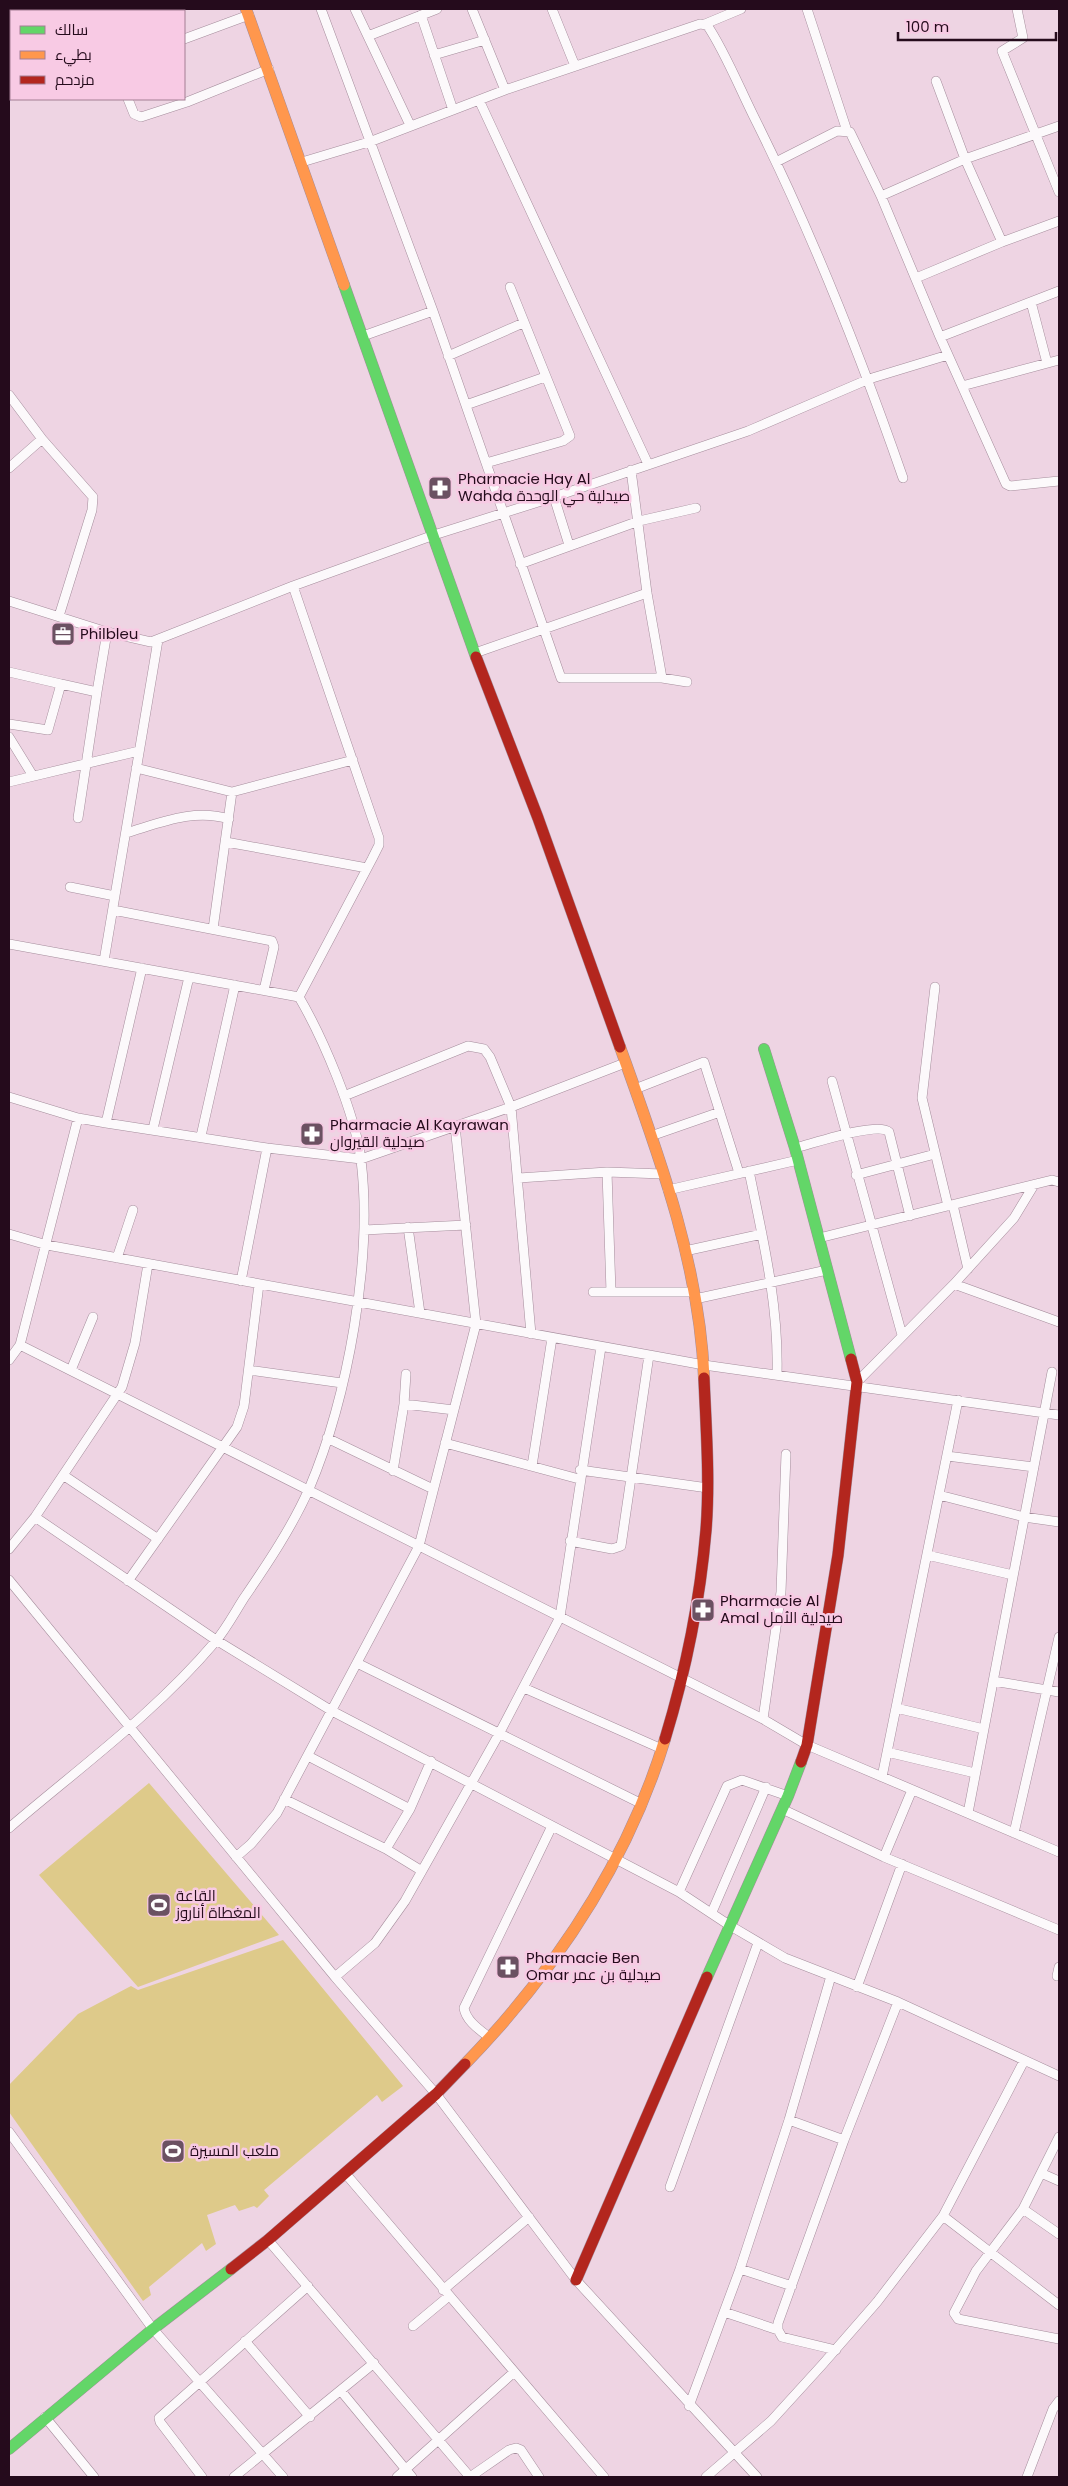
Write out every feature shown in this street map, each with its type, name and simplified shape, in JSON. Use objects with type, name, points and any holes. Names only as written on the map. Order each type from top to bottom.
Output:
[{"type":"main road","points":[[9,2449],[45,2417],[153,2329],[268,2240],[436,2094],[490,2038],[572,1936],[617,1859],[642,1804],[662,1749],[683,1680],[695,1619],[706,1529],[708,1488],[704,1366],[694,1296],[685,1251],[664,1174],[538,818],[475,653],[248,12]]},
{"type":"main road","points":[[576,2280],[728,1925],[788,1796],[807,1745],[838,1555],[857,1384],[820,1238],[795,1148],[764,1049]]},
{"type":"street","points":[[322,9],[433,311],[561,678],[662,678],[687,682]]},
{"type":"street","points":[[355,9],[410,125]]},
{"type":"street","points":[[368,36],[437,9]]},
{"type":"street","points":[[472,9],[505,90]]},
{"type":"street","points":[[552,9],[575,66]]},
{"type":"street","points":[[302,162],[372,141],[505,90],[705,24],[740,9]]},
{"type":"street","points":[[807,9],[847,130],[853,136],[882,196],[940,337],[1007,486],[1059,481]]},
{"type":"street","points":[[1017,9],[1023,38],[1002,51],[1038,134],[1059,192]]},
{"type":"street","points":[[185,39],[248,12]]},
{"type":"street","points":[[421,15],[453,110]]},
{"type":"street","points":[[705,24],[709,26],[776,162],[869,379],[903,478]]},
{"type":"street","points":[[434,55],[485,40]]},
{"type":"street","points":[[128,100],[134,114],[141,117],[188,102],[269,69]]},
{"type":"street","points":[[936,81],[965,160],[1002,242]]},
{"type":"street","points":[[479,100],[648,464]]},
{"type":"street","points":[[882,196],[965,160],[1059,126]]},
{"type":"street","points":[[776,162],[838,131],[847,130]]},
{"type":"street","points":[[916,278],[1002,242],[1059,221]]},
{"type":"street","points":[[486,463],[570,437],[510,287]]},
{"type":"street","points":[[940,337],[1059,291]]},
{"type":"street","points":[[1031,302],[1047,363]]},
{"type":"street","points":[[364,336],[433,311]]},
{"type":"street","points":[[448,356],[523,323]]},
{"type":"street","points":[[9,600],[107,632],[141,641],[158,640],[293,586],[434,535],[504,514],[748,431],[869,379],[948,355]]},
{"type":"street","points":[[962,386],[1059,360]]},
{"type":"street","points":[[466,405],[545,377]]},
{"type":"street","points":[[9,395],[42,439],[90,492],[94,503],[59,616]]},
{"type":"street","points":[[9,468],[42,439]]},
{"type":"street","points":[[631,470],[647,593],[662,678]]},
{"type":"street","points":[[554,497],[569,545]]},
{"type":"street","points":[[520,564],[638,521],[696,508]]},
{"type":"street","points":[[293,586],[379,838],[379,846],[299,997]]},
{"type":"street","points":[[475,653],[647,593]]},
{"type":"street","points":[[78,818],[107,632]]},
{"type":"street","points":[[104,961],[158,640]]},
{"type":"street","points":[[9,672],[97,692]]},
{"type":"street","points":[[9,724],[48,730],[61,684]]},
{"type":"street","points":[[9,738],[33,776]]},
{"type":"street","points":[[9,782],[139,751]]},
{"type":"street","points":[[136,768],[232,792],[353,760]]},
{"type":"street","points":[[213,929],[232,792]]},
{"type":"street","points":[[126,833],[194,814],[212,814],[229,819]]},
{"type":"street","points":[[226,842],[367,868]]},
{"type":"street","points":[[70,887],[115,896]]},
{"type":"street","points":[[113,910],[272,941],[274,948],[264,990]]},
{"type":"street","points":[[9,944],[299,997],[308,1013],[344,1096],[361,1159],[364,1230],[358,1302],[342,1383],[327,1438],[308,1490],[274,1554],[216,1640],[177,1683],[9,1828]]},
{"type":"street","points":[[106,1123],[142,968]]},
{"type":"street","points":[[153,1129],[189,977]]},
{"type":"street","points":[[201,1136],[235,985]]},
{"type":"street","points":[[934,987],[922,1098],[935,1154],[968,1268]]},
{"type":"street","points":[[344,1096],[468,1046],[484,1049],[490,1057],[512,1107],[532,1334]]},
{"type":"street","points":[[635,1089],[704,1062],[720,1112],[744,1172],[762,1234],[771,1283],[776,1327],[777,1375]]},
{"type":"street","points":[[9,1097],[78,1118],[106,1123],[201,1136],[267,1148],[361,1159],[512,1107],[625,1063]]},
{"type":"street","points":[[832,1081],[870,1226],[902,1335]]},
{"type":"street","points":[[650,1136],[720,1112]]},
{"type":"street","points":[[9,1360],[20,1345],[78,1118]]},
{"type":"street","points":[[236,1857],[266,1827],[284,1799],[419,1546],[476,1324],[455,1126]]},
{"type":"street","points":[[795,1148],[846,1134],[880,1128],[886,1129],[889,1132],[910,1216]]},
{"type":"street","points":[[240,1281],[267,1148]]},
{"type":"street","points":[[856,1174],[935,1154]]},
{"type":"street","points":[[668,1190],[798,1160]]},
{"type":"street","points":[[518,1178],[607,1172],[664,1174]]},
{"type":"street","points":[[607,1172],[611,1292]]},
{"type":"street","points":[[820,1238],[1052,1180],[1059,1182]]},
{"type":"street","points":[[857,1384],[902,1335],[954,1284],[1014,1218],[1034,1185]]},
{"type":"street","points":[[117,1258],[133,1210]]},
{"type":"street","points":[[364,1230],[466,1225]]},
{"type":"street","points":[[408,1227],[420,1314]]},
{"type":"street","points":[[9,1234],[47,1245],[704,1366],[857,1384],[1059,1415]]},
{"type":"street","points":[[685,1251],[762,1234]]},
{"type":"street","points":[[9,1549],[34,1517],[118,1394],[128,1371],[135,1343],[148,1264]]},
{"type":"street","points":[[593,1292],[694,1296],[771,1283],[827,1270]]},
{"type":"street","points":[[128,1581],[224,1448],[237,1427],[242,1412],[249,1370],[260,1284]]},
{"type":"street","points":[[954,1284],[1059,1322]]},
{"type":"street","points":[[71,1370],[93,1317]]},
{"type":"street","points":[[532,1466],[552,1338]]},
{"type":"street","points":[[20,1345],[763,1719],[807,1745],[1059,1852]]},
{"type":"street","points":[[335,1977],[375,1943],[405,1901],[500,1734],[560,1617],[601,1346]]},
{"type":"street","points":[[570,1541],[612,1549],[621,1546],[649,1355]]},
{"type":"street","points":[[249,1370],[342,1383]]},
{"type":"street","points":[[968,1813],[1052,1372]]},
{"type":"street","points":[[393,1470],[404,1404],[406,1374]]},
{"type":"street","points":[[882,1777],[958,1400]]},
{"type":"street","points":[[404,1404],[454,1410]]},
{"type":"street","points":[[327,1438],[433,1489]]},
{"type":"street","points":[[445,1443],[532,1466],[580,1475],[631,1478],[708,1488]]},
{"type":"street","points":[[763,1719],[781,1592],[786,1454]]},
{"type":"street","points":[[947,1456],[1034,1467]]},
{"type":"street","points":[[63,1475],[158,1539]]},
{"type":"street","points":[[939,1495],[1024,1517],[1059,1522]]},
{"type":"street","points":[[34,1517],[216,1640],[332,1711],[679,1892],[712,1912],[728,1925],[785,1958],[898,2002],[1059,2076]]},
{"type":"street","points":[[927,1555],[1013,1575]]},
{"type":"street","points":[[9,1580],[335,1977],[436,2094],[576,2280],[689,2406],[757,2477]]},
{"type":"street","points":[[1014,1833],[1059,1637]]},
{"type":"street","points":[[357,1663],[642,1804]]},
{"type":"street","points":[[993,1681],[1059,1692]]},
{"type":"street","points":[[524,1688],[662,1749]]},
{"type":"street","points":[[896,1708],[984,1729]]},
{"type":"street","points":[[887,1752],[975,1773]]},
{"type":"street","points":[[308,1756],[410,1809]]},
{"type":"street","points":[[386,1850],[410,1809],[431,1761]]},
{"type":"street","points":[[679,1892],[727,1786],[742,1780],[788,1796]]},
{"type":"street","points":[[712,1912],[766,1788]]},
{"type":"street","points":[[884,1857],[912,1790]]},
{"type":"street","points":[[284,1799],[386,1850],[422,1871]]},
{"type":"street","points":[[782,1809],[884,1857],[1059,1930]]},
{"type":"street","points":[[490,2038],[470,2021],[465,2014],[464,2008],[552,1826]]},
{"type":"street","points":[[857,1986],[902,1864]]},
{"type":"street","points":[[670,2187],[758,1943]]},
{"type":"street","points":[[689,2406],[740,2270],[788,2120],[831,1976]]},
{"type":"street","points":[[778,2330],[844,2140],[898,2002]]},
{"type":"street","points":[[706,2477],[735,2454],[771,2421],[836,2350],[877,2302],[943,2216],[1024,2061]]},
{"type":"street","points":[[788,2120],[844,2140]]},
{"type":"street","points":[[9,2132],[153,2329],[283,2477]]},
{"type":"street","points":[[1059,2137],[1023,2209],[967,2284],[954,2310],[955,2316],[958,2319],[1059,2339]]},
{"type":"street","points":[[345,2173],[513,2373],[604,2477]]},
{"type":"street","points":[[1041,2173],[1059,2181]]},
{"type":"street","points":[[1023,2209],[1059,2234]]},
{"type":"street","points":[[943,2216],[1059,2305]]},
{"type":"street","points":[[412,2326],[529,2217]]},
{"type":"street","points":[[268,2240],[470,2477],[509,2450],[516,2448],[521,2450],[539,2477]]},
{"type":"street","points":[[740,2270],[792,2286]]},
{"type":"street","points":[[202,2477],[159,2419],[199,2380],[308,2286]]},
{"type":"street","points":[[724,2312],[778,2330],[782,2337],[836,2350]]},
{"type":"street","points":[[245,2341],[310,2417]]},
{"type":"street","points":[[234,2477],[374,2363]]},
{"type":"street","points":[[397,2477],[409,2474],[440,2441],[513,2373]]},
{"type":"street","points":[[341,2391],[409,2474]]},
{"type":"street","points":[[1026,2477],[1053,2409],[1059,2401]]},
{"type":"street","points":[[45,2417],[94,2477]]},
{"type":"shaded area","name":"القاعة المغطاة أناروز","points":[[149,1783],[279,1935],[138,1987],[39,1875]]},
{"type":"shaded area","name":"ملعب المسيرة","points":[[283,1940],[403,2086],[382,2102],[377,2095],[264,2190],[269,2196],[257,2208],[254,2206],[239,2211],[235,2205],[207,2215],[216,2244],[206,2251],[202,2243],[149,2287],[151,2295],[143,2301],[9,2112],[9,2085],[78,2014],[131,1986],[138,1990]]},
{"type":"traffic: fast","points":[[344,285],[476,657]]},
{"type":"traffic: fast","points":[[764,1049],[795,1148],[851,1359]]},
{"type":"traffic: fast","points":[[707,1977],[788,1796],[801,1762]]},
{"type":"traffic: fast","points":[[9,2449],[153,2329],[231,2269]]},
{"type":"traffic: slow","points":[[246,9],[344,285]]},
{"type":"traffic: slow","points":[[620,1047],[649,1128],[686,1252],[695,1294],[704,1378]]},
{"type":"traffic: slow","points":[[465,2064],[529,1991],[585,1913],[631,1829],[665,1739]]},
{"type":"traffic: jam","points":[[476,657],[538,818],[620,1047]]},
{"type":"traffic: jam","points":[[801,1762],[807,1745],[838,1555],[857,1382],[851,1359]]},
{"type":"traffic: jam","points":[[665,1739],[691,1635],[700,1583],[706,1530],[708,1492],[704,1378]]},
{"type":"traffic: jam","points":[[576,2280],[707,1977]]},
{"type":"traffic: jam","points":[[231,2269],[268,2240],[436,2094],[465,2064]]},
{"type":"place","name":"Pharmacie Hay Al Wahda صيدلية حي الوحدة","points":[[440,488]]},
{"type":"place","name":"Philbleu","points":[[63,634]]},
{"type":"place","name":"Pharmacie Al Kayrawan صيدلية القيروان","points":[[312,1134]]},
{"type":"place","name":"Pharmacie Al Amal صيدلية الأمل","points":[[703,1610]]},
{"type":"place","name":"القاعة المغطاة أناروز","points":[[159,1905]]},
{"type":"place","name":"Pharmacie Ben Omar صيدلية بن عمر","points":[[508,1967]]},
{"type":"place","name":"ملعب المسيرة","points":[[173,2151]]}]
